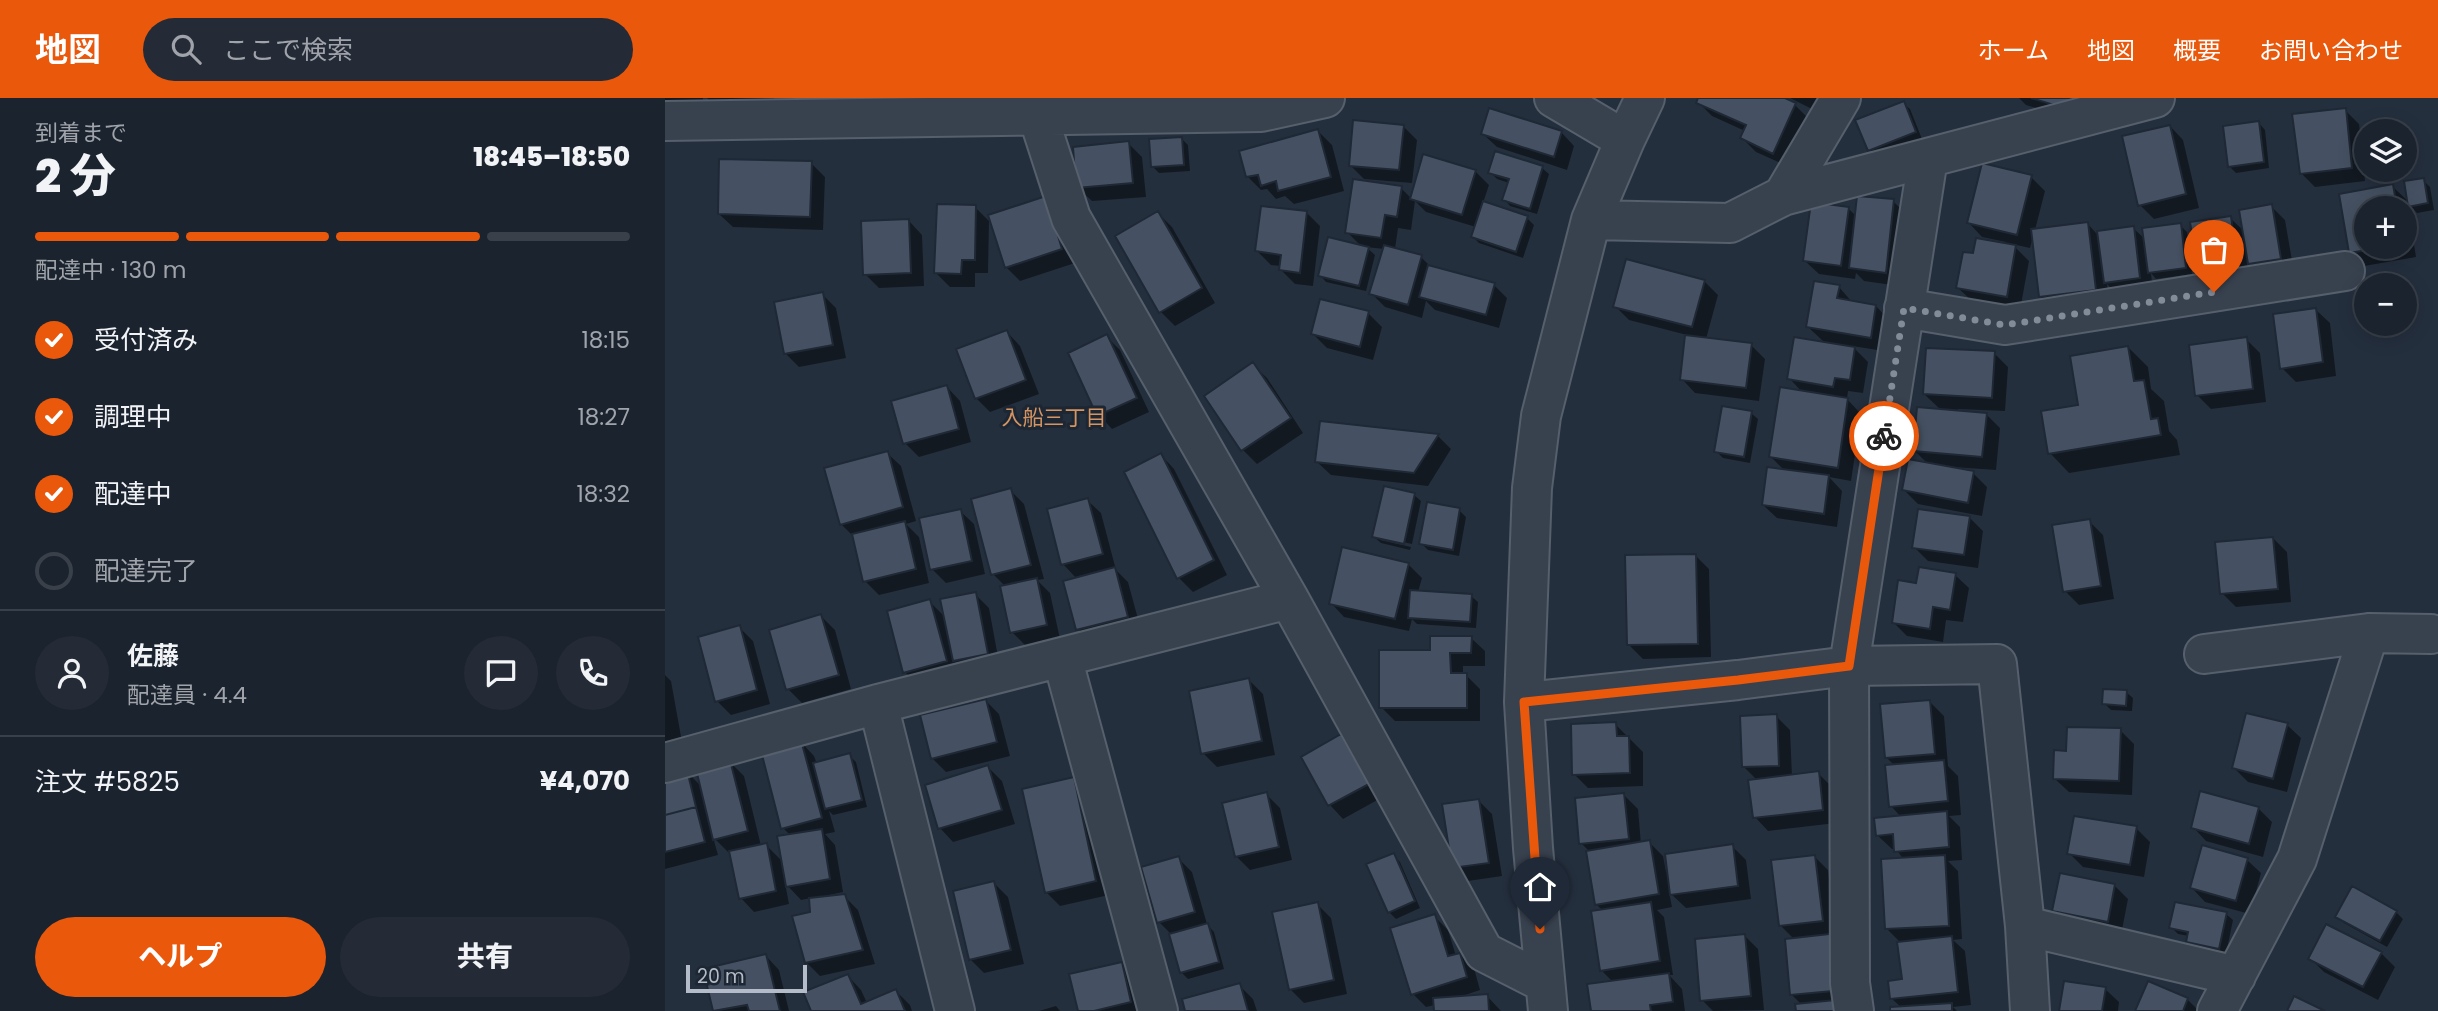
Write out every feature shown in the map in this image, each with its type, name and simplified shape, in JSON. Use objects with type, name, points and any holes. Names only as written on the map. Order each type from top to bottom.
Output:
[{"type":"street","points":[[665,121],[1037,107],[1261,112],[1325,98]]},
{"type":"street","points":[[1554,98],[1625,140]]},
{"type":"street","points":[[1547,997],[1533,848],[1524,702],[1532,488],[1541,416],[1591,220],[1645,98]]},
{"type":"street","points":[[1783,196],[1841,98]]},
{"type":"street","points":[[1591,220],[1730,223],[1783,196],[2155,98]]},
{"type":"street","points":[[1037,107],[1071,218],[1289,599],[1484,952],[1547,997]]},
{"type":"street","points":[[1854,1011],[1850,983],[1849,666],[1928,158]]},
{"type":"street","points":[[1904,308],[2005,325],[2345,271]]},
{"type":"street","points":[[665,763],[879,704],[1289,599]]},
{"type":"street","points":[[2204,654],[2369,633],[2431,634]]},
{"type":"street","points":[[2217,1011],[2297,859],[2369,633]]},
{"type":"street","points":[[1062,657],[1158,1011]]},
{"type":"street","points":[[1524,702],[1849,666],[1997,664],[2025,926],[2030,1011]]},
{"type":"street","points":[[879,704],[955,1011]]},
{"type":"street","points":[[2025,926],[2236,976]]},
{"type":"building","points":[[1698,98],[1785,98],[1796,103],[1773,154],[1740,138],[1746,125],[1696,103]]},
{"type":"building","points":[[2031,98],[2092,98],[2087,115]]},
{"type":"building","points":[[1904,101],[1916,132],[1868,151],[1855,120]]},
{"type":"building","points":[[1489,108],[1562,131],[1554,157],[1481,134]]},
{"type":"building","points":[[2346,108],[2352,168],[2300,174],[2292,114]]},
{"type":"building","points":[[1353,120],[1404,125],[1399,170],[1349,166]]},
{"type":"building","points":[[2259,121],[2264,162],[2228,167],[2223,126]]},
{"type":"building","points":[[2170,125],[2186,194],[2138,206],[2122,136]]},
{"type":"building","points":[[1318,129],[1331,177],[1278,191],[1276,181],[1261,186],[1258,175],[1246,177],[1239,151]]},
{"type":"building","points":[[1182,137],[1184,165],[1151,167],[1149,139]]},
{"type":"building","points":[[1129,141],[1133,183],[1076,188],[1073,147]]},
{"type":"building","points":[[1495,151],[1543,166],[1530,209],[1502,200],[1509,179],[1488,173]]},
{"type":"building","points":[[1423,154],[1476,170],[1462,215],[1410,199]]},
{"type":"building","points":[[719,159],[812,161],[810,217],[718,214]]},
{"type":"building","points":[[1982,163],[2032,175],[2017,235],[1967,223]]},
{"type":"building","points":[[2424,178],[2428,203],[2417,205],[2417,196],[2406,196],[2404,182],[2417,182],[2417,179]]},
{"type":"building","points":[[1353,179],[1402,186],[1397,217],[1385,215],[1381,238],[1345,233]]},
{"type":"building","points":[[2393,184],[2395,196],[2354,196],[2354,252],[2349,253],[2339,194]]},
{"type":"building","points":[[1046,196],[1062,249],[1005,268],[988,215]]},
{"type":"building","points":[[1857,196],[1894,199],[1886,273],[1849,268]]},
{"type":"building","points":[[1483,201],[1528,216],[1516,252],[1471,237]]},
{"type":"building","points":[[1811,202],[1849,207],[1841,266],[1803,261]]},
{"type":"building","points":[[937,204],[976,205],[975,260],[962,260],[961,274],[934,273]]},
{"type":"building","points":[[2272,204],[2281,259],[2248,264],[2239,210]]},
{"type":"building","points":[[1261,206],[1307,211],[1300,273],[1279,270],[1281,255],[1255,251]]},
{"type":"building","points":[[1158,211],[1202,288],[1159,313],[1115,236]]},
{"type":"building","points":[[2231,216],[2238,267],[2198,273],[2190,222]]},
{"type":"building","points":[[909,219],[911,273],[863,275],[861,221]]},
{"type":"building","points":[[2088,222],[2096,290],[2039,297],[2031,229]]},
{"type":"building","points":[[2181,223],[2186,268],[2148,273],[2142,228]]},
{"type":"building","points":[[2134,226],[2140,278],[2104,283],[2097,231]]},
{"type":"building","points":[[1328,237],[1369,247],[1359,286],[1318,276]]},
{"type":"building","points":[[1976,238],[2016,245],[2007,297],[1956,288],[1963,252],[1973,253]]},
{"type":"building","points":[[1384,245],[1422,255],[1408,305],[1369,294]]},
{"type":"building","points":[[1626,259],[1705,280],[1692,327],[1613,307]]},
{"type":"building","points":[[1428,265],[1495,283],[1486,315],[1419,297]]},
{"type":"building","points":[[1814,281],[1840,285],[1837,298],[1876,305],[1871,338],[1806,327]]},
{"type":"building","points":[[823,292],[833,345],[784,354],[774,302]]},
{"type":"building","points":[[1320,299],[1369,311],[1360,347],[1311,334]]},
{"type":"building","points":[[2316,308],[2323,362],[2280,369],[2273,314]]},
{"type":"building","points":[[1007,330],[1026,380],[975,399],[956,349]]},
{"type":"building","points":[[1107,334],[1137,398],[1097,416],[1068,353]]},
{"type":"building","points":[[1685,335],[1752,343],[1746,388],[1680,380]]},
{"type":"building","points":[[1794,337],[1855,347],[1850,380],[1835,378],[1833,387],[1787,379]]},
{"type":"building","points":[[2247,337],[2253,389],[2195,396],[2189,345]]},
{"type":"building","points":[[2128,346],[2134,381],[2144,380],[2151,419],[2158,418],[2161,435],[2048,454],[2041,411],[2078,405],[2070,356]]},
{"type":"building","points":[[1926,348],[1995,351],[1992,398],[1923,394]]},
{"type":"building","points":[[1253,362],[1291,418],[1241,451],[1204,396]]},
{"type":"building","points":[[947,385],[959,429],[903,444],[891,401]]},
{"type":"building","points":[[1780,387],[1848,398],[1838,468],[1769,457]]},
{"type":"building","points":[[1722,406],[1752,411],[1744,457],[1714,452]]},
{"type":"building","points":[[1917,407],[1987,413],[1982,457],[1913,451]]},
{"type":"building","points":[[1320,421],[1439,434],[1414,473],[1315,462]]},
{"type":"building","points":[[888,451],[903,507],[840,525],[824,468]]},
{"type":"building","points":[[1161,453],[1214,560],[1177,579],[1124,472]]},
{"type":"building","points":[[1908,459],[1974,471],[1968,503],[1902,490]]},
{"type":"building","points":[[1767,467],[1829,475],[1824,514],[1762,505]]},
{"type":"building","points":[[1384,486],[1415,493],[1404,544],[1372,537]]},
{"type":"building","points":[[1011,488],[1031,565],[991,575],[971,499]]},
{"type":"building","points":[[1088,498],[1103,554],[1061,565],[1047,509]]},
{"type":"building","points":[[1427,502],[1460,508],[1453,550],[1419,544]]},
{"type":"building","points":[[961,509],[972,561],[930,570],[919,518]]},
{"type":"building","points":[[1918,509],[1970,516],[1964,555],[1912,548]]},
{"type":"building","points":[[2090,519],[2101,586],[2063,592],[2052,525]]},
{"type":"building","points":[[905,521],[916,569],[863,582],[852,534]]},
{"type":"building","points":[[2273,537],[2278,589],[2220,594],[2215,542]]},
{"type":"building","points":[[1342,547],[1409,563],[1395,619],[1329,604]]},
{"type":"building","points":[[1696,554],[1698,644],[1627,645],[1625,555]]},
{"type":"building","points":[[1115,567],[1128,617],[1076,630],[1063,581]]},
{"type":"building","points":[[1919,567],[1956,573],[1950,610],[1933,607],[1930,629],[1892,623],[1898,580],[1916,583]]},
{"type":"building","points":[[1037,578],[1047,625],[1010,633],[1000,586]]},
{"type":"building","points":[[1410,590],[1472,594],[1470,622],[1408,618]]},
{"type":"building","points":[[976,592],[988,654],[953,661],[940,599]]},
{"type":"building","points":[[930,599],[947,661],[903,673],[887,611]]},
{"type":"building","points":[[821,614],[839,675],[786,690],[769,630]]},
{"type":"building","points":[[740,625],[757,690],[715,702],[698,637]]},
{"type":"building","points":[[1430,636],[1472,636],[1471,653],[1450,653],[1451,673],[1467,673],[1467,708],[1379,708],[1379,650],[1430,650]]},
{"type":"building","points":[[1249,678],[1262,741],[1201,754],[1189,691]]},
{"type":"building","points":[[2103,689],[2127,690],[2126,706],[2102,704]]},
{"type":"building","points":[[986,699],[997,742],[931,759],[920,715]]},
{"type":"building","points":[[1930,700],[1935,754],[1885,758],[1880,704]]},
{"type":"building","points":[[2246,713],[2288,723],[2273,779],[2232,768]]},
{"type":"building","points":[[1777,714],[1779,766],[1742,767],[1740,716]]},
{"type":"building","points":[[1616,722],[1617,736],[1629,736],[1630,773],[1572,775],[1571,724]]},
{"type":"building","points":[[2067,727],[2121,728],[2119,781],[2053,779],[2054,750],[2066,751]]},
{"type":"building","points":[[1341,734],[1369,784],[1328,806],[1301,757]]},
{"type":"building","points":[[801,740],[822,818],[781,829],[761,751]]},
{"type":"building","points":[[850,753],[862,800],[825,809],[813,763]]},
{"type":"building","points":[[730,760],[748,831],[713,840],[696,769]]},
{"type":"building","points":[[1944,760],[1948,801],[1889,807],[1885,765]]},
{"type":"building","points":[[988,765],[1002,810],[938,829],[925,785]]},
{"type":"building","points":[[687,770],[696,807],[665,815],[665,775]]},
{"type":"building","points":[[1819,771],[1823,810],[1753,818],[1748,780]]},
{"type":"building","points":[[1074,777],[1096,881],[1045,893],[1022,789]]},
{"type":"building","points":[[2200,791],[2259,807],[2249,844],[2191,828]]},
{"type":"building","points":[[1267,792],[1279,847],[1235,857],[1222,803]]},
{"type":"building","points":[[1624,793],[1629,839],[1579,844],[1575,798]]},
{"type":"building","points":[[1479,799],[1489,863],[1452,868],[1442,804]]},
{"type":"building","points":[[696,807],[705,842],[665,852],[665,815]]},
{"type":"building","points":[[1947,811],[1949,847],[1894,852],[1893,834],[1876,836],[1874,818]]},
{"type":"building","points":[[2074,816],[2137,826],[2130,865],[2067,854]]},
{"type":"building","points":[[822,829],[830,879],[786,887],[777,836]]},
{"type":"building","points":[[1650,840],[1659,894],[1595,905],[1586,851]]},
{"type":"building","points":[[767,843],[776,891],[739,899],[729,851]]},
{"type":"building","points":[[1733,844],[1738,886],[1670,895],[1665,854]]},
{"type":"building","points":[[2202,845],[2248,858],[2236,901],[2190,888]]},
{"type":"building","points":[[1394,853],[1415,901],[1388,913],[1366,864]]},
{"type":"building","points":[[1815,855],[1823,921],[1779,926],[1771,860]]},
{"type":"building","points":[[1945,855],[1949,926],[1885,929],[1881,859]]},
{"type":"building","points":[[1179,856],[1195,912],[1157,923],[1141,867]]},
{"type":"building","points":[[2060,873],[2115,884],[2108,922],[2052,911]]},
{"type":"building","points":[[994,881],[1011,950],[969,960],[953,891]]},
{"type":"building","points":[[2352,886],[2397,911],[2380,941],[2335,917]]},
{"type":"building","points":[[845,894],[863,950],[805,963],[792,916],[810,912],[809,898]]},
{"type":"building","points":[[1318,902],[1334,980],[1289,990],[1272,912]]},
{"type":"building","points":[[1651,902],[1660,961],[1600,971],[1591,911]]},
{"type":"building","points":[[2175,902],[2227,912],[2219,949],[2186,942],[2188,932],[2169,928]]},
{"type":"building","points":[[1435,914],[1448,956],[1460,953],[1467,977],[1411,995],[1390,928]]},
{"type":"building","points":[[1208,923],[1219,962],[1180,973],[1169,934]]},
{"type":"building","points":[[2326,924],[2382,952],[2363,987],[2308,959]]},
{"type":"building","points":[[1838,933],[1844,990],[1790,995],[1785,939]]},
{"type":"building","points":[[1745,934],[1751,996],[1700,1001],[1695,939]]},
{"type":"building","points":[[1952,936],[1958,992],[1890,999],[1888,981],[1902,979],[1897,942]]},
{"type":"building","points":[[766,954],[780,1011],[749,1011],[747,1005],[713,1011],[703,969]]},
{"type":"building","points":[[1122,962],[1131,1002],[1094,1011],[1078,1011],[1069,974]]},
{"type":"building","points":[[1669,973],[1673,1002],[1650,1005],[1651,1011],[1591,1011],[1587,984]]},
{"type":"building","points":[[848,974],[861,1004],[896,989],[905,1011],[811,1011],[803,992]]},
{"type":"building","points":[[2064,981],[2106,987],[2102,1011],[2059,1011]]},
{"type":"building","points":[[2148,981],[2188,998],[2183,1011],[2135,1011]]},
{"type":"building","points":[[1240,983],[1248,1011],[1185,1011],[1182,999]]},
{"type":"building","points":[[1488,994],[1489,1011],[1434,1011],[1433,998]]},
{"type":"building","points":[[2294,996],[2325,1011],[2287,1011]]},
{"type":"building","points":[[1846,999],[1847,1011],[1796,1011],[1795,1004]]},
{"type":"building","points":[[1952,1003],[1952,1011],[1890,1011],[1890,1007]]},
{"type":"way so far","points":[[1884,436],[1904,308],[2005,325],[2214,292]]},
{"type":"district","name":"入船三丁目","points":[[1054,418]]},
{"type":"route","points":[[1540,929],[1524,702],[1849,666],[1884,436]]}]
